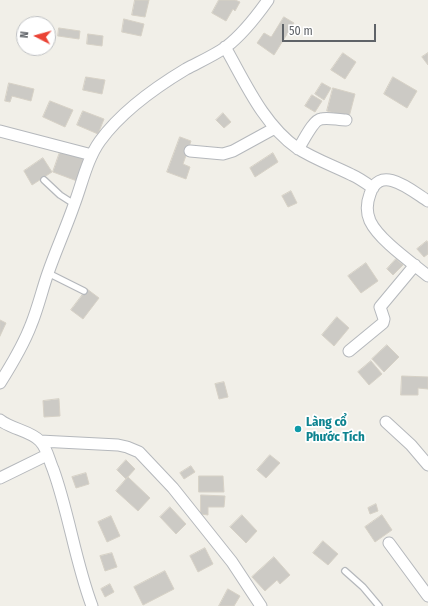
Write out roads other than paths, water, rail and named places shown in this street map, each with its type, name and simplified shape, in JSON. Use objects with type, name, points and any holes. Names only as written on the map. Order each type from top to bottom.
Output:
[{"type":"street","points":[[0,383],[13,364],[24,343],[48,273],[92,155],[105,134],[158,87],[225,47],[245,30],[268,0]]},
{"type":"street","points":[[225,47],[260,106],[275,128],[298,149],[354,176],[373,188]]},
{"type":"street","points":[[298,149],[312,125],[318,119],[346,120]]},
{"type":"street","points":[[190,151],[223,154],[275,128]]},
{"type":"street","points":[[0,131],[92,155]]},
{"type":"street","points":[[428,201],[393,180],[384,180],[377,183],[373,188],[370,193],[367,207],[370,221],[389,243],[428,276]]},
{"type":"street","points":[[349,351],[383,323],[384,319],[380,308],[414,265]]},
{"type":"street","points":[[0,420],[36,437],[40,441],[47,455],[60,490],[79,565],[92,606]]},
{"type":"street","points":[[386,422],[411,445],[428,465]]},
{"type":"street","points":[[40,441],[118,445],[127,446],[139,452],[173,488],[221,547],[260,606]]},
{"type":"street","points":[[0,478],[47,455]]},
{"type":"street","points":[[389,543],[428,596]]},
{"type":"lane","points":[[44,180],[60,195],[75,204]]},
{"type":"lane","points":[[48,273],[84,291]]},
{"type":"lane","points":[[345,572],[363,587],[379,606]]},
{"type":"place","name":"Làng cổ Phước Tích","points":[[298,429]]}]
